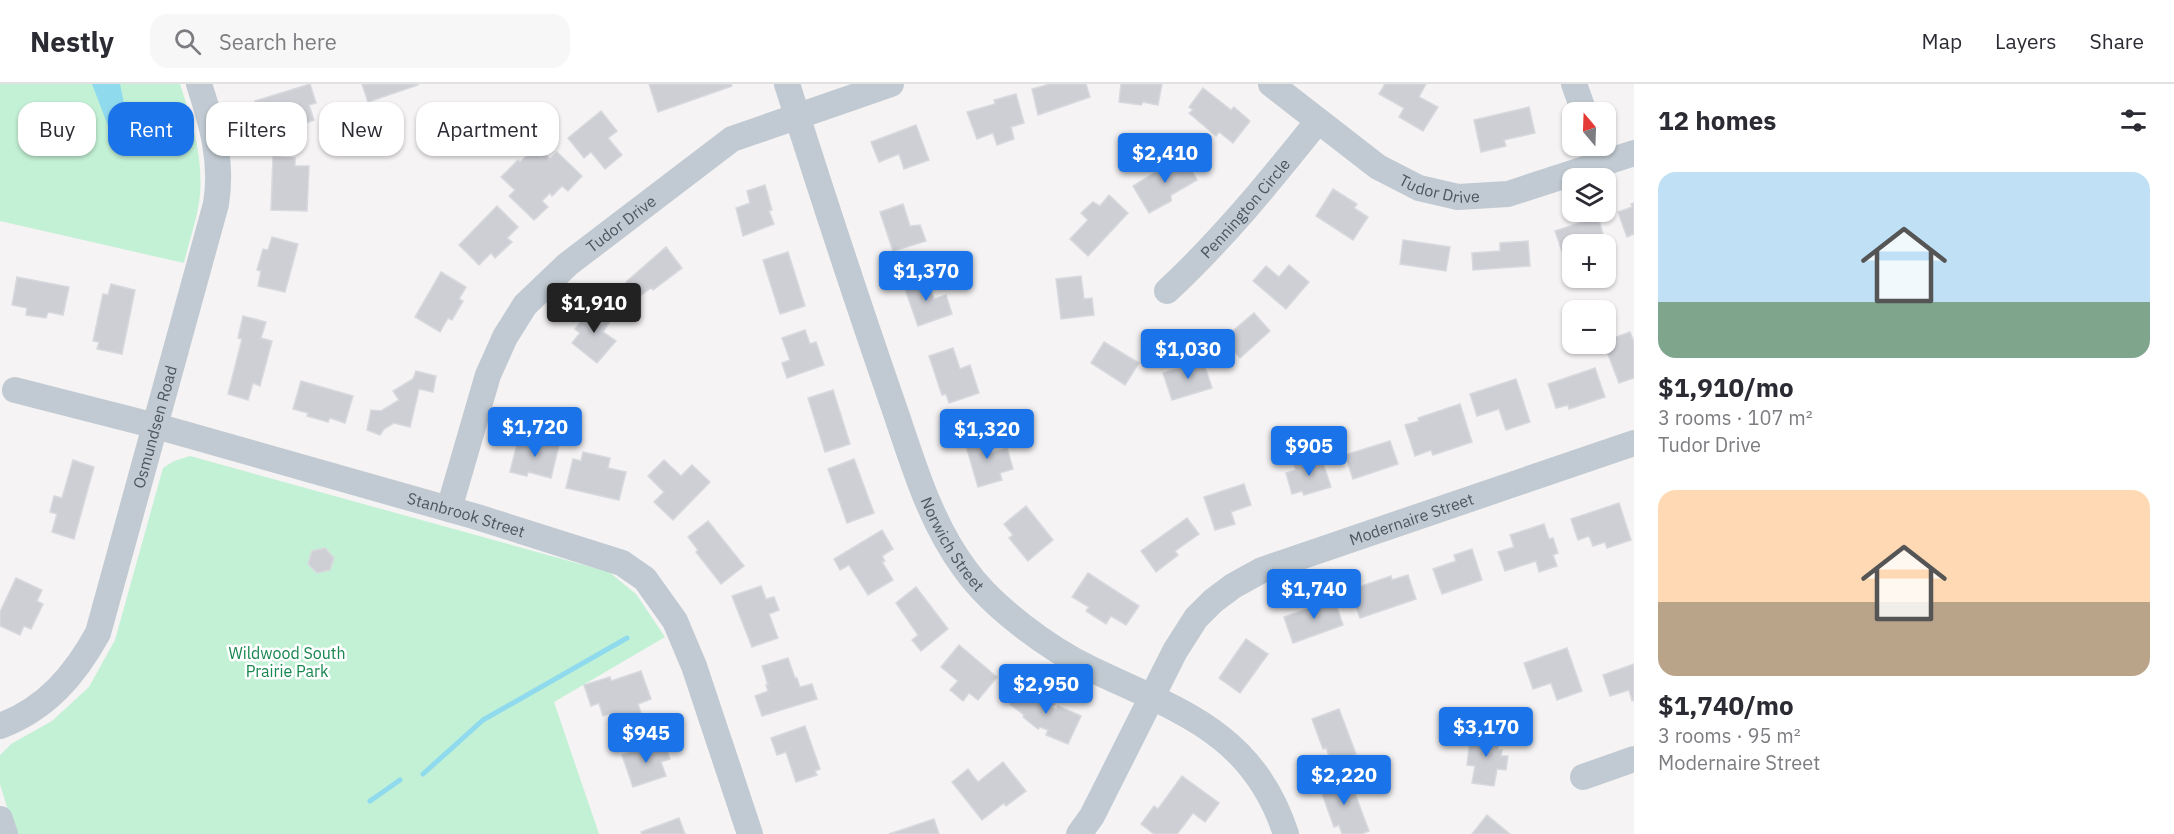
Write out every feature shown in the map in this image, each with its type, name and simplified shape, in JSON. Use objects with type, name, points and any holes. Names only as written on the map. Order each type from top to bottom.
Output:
[{"type":"street","name":"Osmundsen Road","points":[[0,726],[32,711],[49,699],[78,668],[98,633],[211,227],[218,189],[218,151],[199,84]]},
{"type":"street","name":"Norwich Street","points":[[787,84],[856,301],[930,509],[965,570],[993,600],[1047,643],[1089,668],[1153,696],[1205,724],[1226,740],[1246,759],[1266,787],[1286,834]]},
{"type":"street","name":"Tudor Drive","points":[[449,509],[488,375],[505,337],[525,305],[568,264],[732,139],[891,84]]},
{"type":"street","name":"Tudor Drive","points":[[1271,84],[1378,167],[1419,188],[1458,197],[1508,194],[1594,156]]},
{"type":"street","points":[[1574,84],[1580,102]]},
{"type":"street","name":"Pennington Circle","points":[[1167,291],[1206,255],[1251,205],[1318,121]]},
{"type":"street","name":"Tudor Drive","points":[[1616,154],[1634,153]]},
{"type":"street","name":"Stanbrook Street","points":[[15,390],[156,426],[449,509],[622,563],[645,579],[675,621],[694,666],[750,834]]},
{"type":"street","name":"Modernaire Street","points":[[1079,834],[1092,816],[1175,651],[1196,618],[1233,586],[1262,570],[1634,444]]},
{"type":"street","points":[[1583,777],[1634,759]]},
{"type":"street","points":[[0,819],[5,834]]},
{"type":"green space","points":[[0,84],[180,84],[186,102],[108,102],[108,156],[194,156],[194,130],[200,166],[200,194],[184,263],[0,221]]},
{"type":"green space","name":"Wildwood South Prairie Park","points":[[190,456],[609,572],[636,594],[665,637],[554,702],[599,834],[15,834],[0,784],[0,755],[11,744],[52,721],[89,687],[115,640],[163,468],[174,461]]},
{"type":"water","points":[[92,84],[120,84],[124,102],[108,102],[108,126]]},
{"type":"building","points":[[310,84],[316,103],[309,105],[314,120],[307,122],[307,102],[255,101]]},
{"type":"building","points":[[362,84],[418,85],[368,102]]},
{"type":"building","points":[[649,84],[731,84],[732,86],[658,112]]},
{"type":"building","points":[[1050,84],[1086,84],[1090,97],[1038,115],[1032,89]]},
{"type":"building","points":[[1121,84],[1162,84],[1158,105],[1143,102],[1141,105],[1119,102]]},
{"type":"building","points":[[1385,84],[1426,84],[1419,97],[1438,107],[1423,131],[1399,117],[1404,108],[1379,94]]},
{"type":"building","points":[[1203,88],[1231,110],[1234,107],[1250,121],[1233,143],[1219,132],[1216,136],[1189,113],[1193,110],[1189,107]]},
{"type":"building","points":[[1016,94],[1024,123],[1011,127],[1014,139],[997,145],[993,133],[977,139],[967,112],[995,104],[994,100]]},
{"type":"building","points":[[1529,107],[1535,133],[1504,140],[1506,146],[1481,152],[1474,120]]},
{"type":"building","points":[[601,111],[617,131],[608,138],[622,155],[605,169],[591,152],[584,158],[568,138]]},
{"type":"building","points":[[916,125],[929,160],[904,169],[899,154],[879,162],[871,142]]},
{"type":"building","points":[[559,154],[582,176],[568,191],[562,186],[552,196],[550,193],[542,201],[548,207],[534,220],[509,196],[515,190],[501,177],[518,160],[520,162],[526,156],[547,156],[550,159],[553,156],[559,156]]},
{"type":"building","points":[[1183,155],[1197,180],[1171,195],[1171,201],[1149,213],[1133,186]]},
{"type":"building","points":[[273,157],[295,158],[295,166],[309,166],[307,211],[271,210]]},
{"type":"building","points":[[765,185],[772,210],[769,211],[774,224],[743,236],[736,208],[750,203],[747,191]]},
{"type":"building","points":[[1333,189],[1357,204],[1354,208],[1368,217],[1353,240],[1316,216]]},
{"type":"building","points":[[1109,195],[1128,213],[1088,256],[1070,239],[1088,220],[1081,213],[1093,202],[1100,206]]},
{"type":"building","points":[[1634,203],[1634,234],[1627,237],[1618,212],[1632,207],[1631,204]]},
{"type":"building","points":[[903,204],[910,226],[920,225],[926,241],[893,251],[880,212]]},
{"type":"building","points":[[497,206],[518,227],[507,238],[512,242],[495,258],[491,253],[479,265],[459,245]]},
{"type":"building","points":[[1583,222],[1599,222],[1603,234],[1562,234],[1562,251],[1555,231]]},
{"type":"building","points":[[272,237],[298,244],[285,292],[258,286],[261,271],[257,270],[263,249],[268,250]]},
{"type":"building","points":[[1403,240],[1450,247],[1446,271],[1400,264]]},
{"type":"building","points":[[1528,241],[1530,266],[1473,270],[1472,253],[1500,251],[1500,243]]},
{"type":"building","points":[[666,247],[682,268],[653,290],[651,288],[637,298],[626,282]]},
{"type":"building","points":[[788,252],[805,306],[780,314],[763,260]]},
{"type":"building","points":[[1289,265],[1309,282],[1286,309],[1253,281],[1266,266],[1279,277]]},
{"type":"building","points":[[441,272],[466,287],[459,299],[463,301],[452,320],[448,318],[440,332],[415,317]]},
{"type":"building","points":[[925,275],[934,299],[946,295],[952,314],[918,326],[903,283]]},
{"type":"building","points":[[1081,276],[1084,299],[1092,298],[1094,315],[1061,319],[1056,279]]},
{"type":"building","points":[[17,277],[69,287],[63,315],[48,312],[46,318],[26,315],[27,308],[12,305]]},
{"type":"building","points":[[111,284],[135,290],[122,354],[97,349],[99,342],[93,341],[103,294],[108,295]]},
{"type":"building","points":[[594,304],[612,318],[603,332],[616,341],[597,363],[572,343],[580,333],[575,329]]},
{"type":"building","points":[[1254,313],[1270,331],[1240,358],[1223,339]]},
{"type":"building","points":[[243,316],[266,322],[261,338],[272,341],[260,386],[253,383],[248,400],[228,394],[242,339],[238,338]]},
{"type":"building","points":[[805,330],[810,344],[816,342],[824,365],[787,378],[782,363],[790,360],[782,338]]},
{"type":"building","points":[[1630,332],[1634,342],[1634,378],[1619,383],[1608,354],[1616,354],[1616,337]]},
{"type":"building","points":[[1104,342],[1139,363],[1125,385],[1091,363]]},
{"type":"building","points":[[953,348],[960,369],[970,365],[979,393],[949,403],[946,394],[942,395],[929,356]]},
{"type":"building","points":[[1203,361],[1212,388],[1172,400],[1163,373]]},
{"type":"building","points":[[1595,368],[1605,397],[1569,409],[1568,405],[1556,408],[1548,384]]},
{"type":"building","points":[[416,371],[436,376],[433,392],[419,389],[410,427],[394,423],[384,429],[380,435],[367,430],[371,410],[381,411],[399,400],[393,391],[413,379]]},
{"type":"building","points":[[1516,379],[1530,422],[1506,430],[1499,409],[1477,416],[1470,394]]},
{"type":"building","points":[[301,381],[353,396],[345,423],[330,418],[328,422],[293,409]]},
{"type":"building","points":[[833,390],[850,444],[825,452],[808,398]]},
{"type":"building","points":[[1460,404],[1472,442],[1433,455],[1431,450],[1415,456],[1405,425],[1419,421],[1418,418]]},
{"type":"building","points":[[985,433],[991,453],[1007,448],[1013,469],[1000,473],[1002,480],[978,487],[964,439]]},
{"type":"building","points":[[548,438],[560,441],[551,478],[528,472],[527,476],[510,472],[518,440],[545,446]]},
{"type":"building","points":[[1390,441],[1398,464],[1353,479],[1345,455]]},
{"type":"building","points":[[583,452],[610,458],[608,468],[626,472],[619,500],[566,488],[573,459],[581,461]]},
{"type":"building","points":[[1321,457],[1331,487],[1304,495],[1302,491],[1292,494],[1286,473],[1296,470],[1294,465]]},
{"type":"building","points":[[854,459],[874,513],[847,523],[828,469]]},
{"type":"building","points":[[73,460],[94,467],[74,539],[52,532],[57,514],[50,512],[54,496],[62,498]]},
{"type":"building","points":[[664,460],[681,476],[692,465],[710,482],[673,520],[654,502],[664,492],[648,476]]},
{"type":"building","points":[[1244,484],[1251,505],[1231,512],[1235,524],[1215,530],[1204,497]]},
{"type":"building","points":[[1619,503],[1631,540],[1607,548],[1605,542],[1593,546],[1589,536],[1578,540],[1571,519]]},
{"type":"building","points":[[1026,506],[1053,540],[1028,561],[1009,538],[1013,535],[1004,524]]},
{"type":"building","points":[[1187,518],[1199,534],[1175,551],[1178,555],[1156,572],[1141,551]]},
{"type":"building","points":[[708,521],[744,566],[721,584],[696,552],[698,550],[688,537]]},
{"type":"building","points":[[1544,524],[1549,539],[1553,538],[1558,553],[1553,555],[1557,566],[1539,572],[1536,561],[1505,571],[1498,552],[1514,547],[1510,535]]},
{"type":"building","points":[[882,530],[893,549],[882,556],[885,561],[882,562],[893,580],[868,595],[849,565],[840,570],[834,559]]},
{"type":"building","points":[[325,548],[334,558],[330,570],[317,573],[308,564],[312,551]]},
{"type":"building","points":[[1472,549],[1482,580],[1442,594],[1433,569],[1456,561],[1454,555]]},
{"type":"building","points":[[1088,573],[1139,606],[1126,625],[1111,616],[1106,624],[1086,611],[1089,607],[1072,597]]},
{"type":"building","points":[[1408,575],[1416,599],[1360,618],[1350,590],[1391,576],[1392,580]]},
{"type":"building","points":[[16,578],[42,590],[37,601],[43,604],[31,629],[24,626],[20,635],[0,626],[0,612]]},
{"type":"building","points":[[761,586],[766,599],[774,597],[779,610],[769,614],[778,638],[752,647],[732,596]]},
{"type":"building","points":[[916,587],[948,629],[921,651],[912,640],[918,635],[896,603]]},
{"type":"building","points":[[1333,595],[1343,625],[1293,643],[1284,617],[1310,608],[1309,604]]},
{"type":"building","points":[[1246,639],[1268,654],[1240,693],[1219,678]]},
{"type":"building","points":[[959,645],[997,677],[978,700],[969,693],[963,701],[950,690],[958,681],[941,667]]},
{"type":"building","points":[[1567,648],[1582,691],[1557,700],[1551,683],[1533,689],[1524,663]]},
{"type":"building","points":[[788,658],[800,687],[812,684],[817,699],[762,716],[755,696],[768,691],[762,666]]},
{"type":"building","points":[[1634,664],[1634,700],[1632,701],[1629,690],[1610,696],[1603,675]]},
{"type":"building","points":[[641,671],[651,699],[638,704],[646,729],[617,738],[609,714],[603,716],[599,703],[591,706],[584,685],[610,677],[611,681]]},
{"type":"building","points":[[1024,685],[1038,696],[1040,693],[1055,704],[1052,707],[1056,709],[1058,706],[1081,716],[1068,744],[1046,735],[1048,730],[1040,727],[1038,729],[1010,704]]},
{"type":"building","points":[[1339,709],[1356,754],[1332,763],[1326,748],[1323,749],[1312,719]]},
{"type":"building","points":[[805,726],[820,769],[815,771],[817,775],[796,782],[786,752],[777,755],[771,738]]},
{"type":"building","points":[[1471,732],[1500,736],[1498,750],[1502,750],[1501,756],[1508,756],[1506,770],[1497,769],[1494,786],[1472,783],[1475,766],[1467,765]]},
{"type":"building","points":[[664,741],[670,759],[661,762],[666,776],[633,787],[622,755]]},
{"type":"building","points":[[1003,762],[1026,791],[1006,806],[1004,803],[982,820],[952,782],[968,769],[978,782]]},
{"type":"building","points":[[1348,775],[1369,831],[1361,834],[1342,834],[1339,825],[1334,827],[1319,785]]},
{"type":"building","points":[[1182,776],[1219,803],[1205,822],[1193,813],[1177,834],[1154,834],[1141,824],[1154,806],[1158,809]]},
{"type":"building","points":[[1487,815],[1510,834],[1472,834]]},
{"type":"building","points":[[679,818],[685,834],[642,834],[641,832]]},
{"type":"building","points":[[934,819],[939,834],[889,834]]},
{"type":"waterway","points":[[423,774],[483,720],[627,638]]},
{"type":"waterway","points":[[370,801],[400,780]]}]
